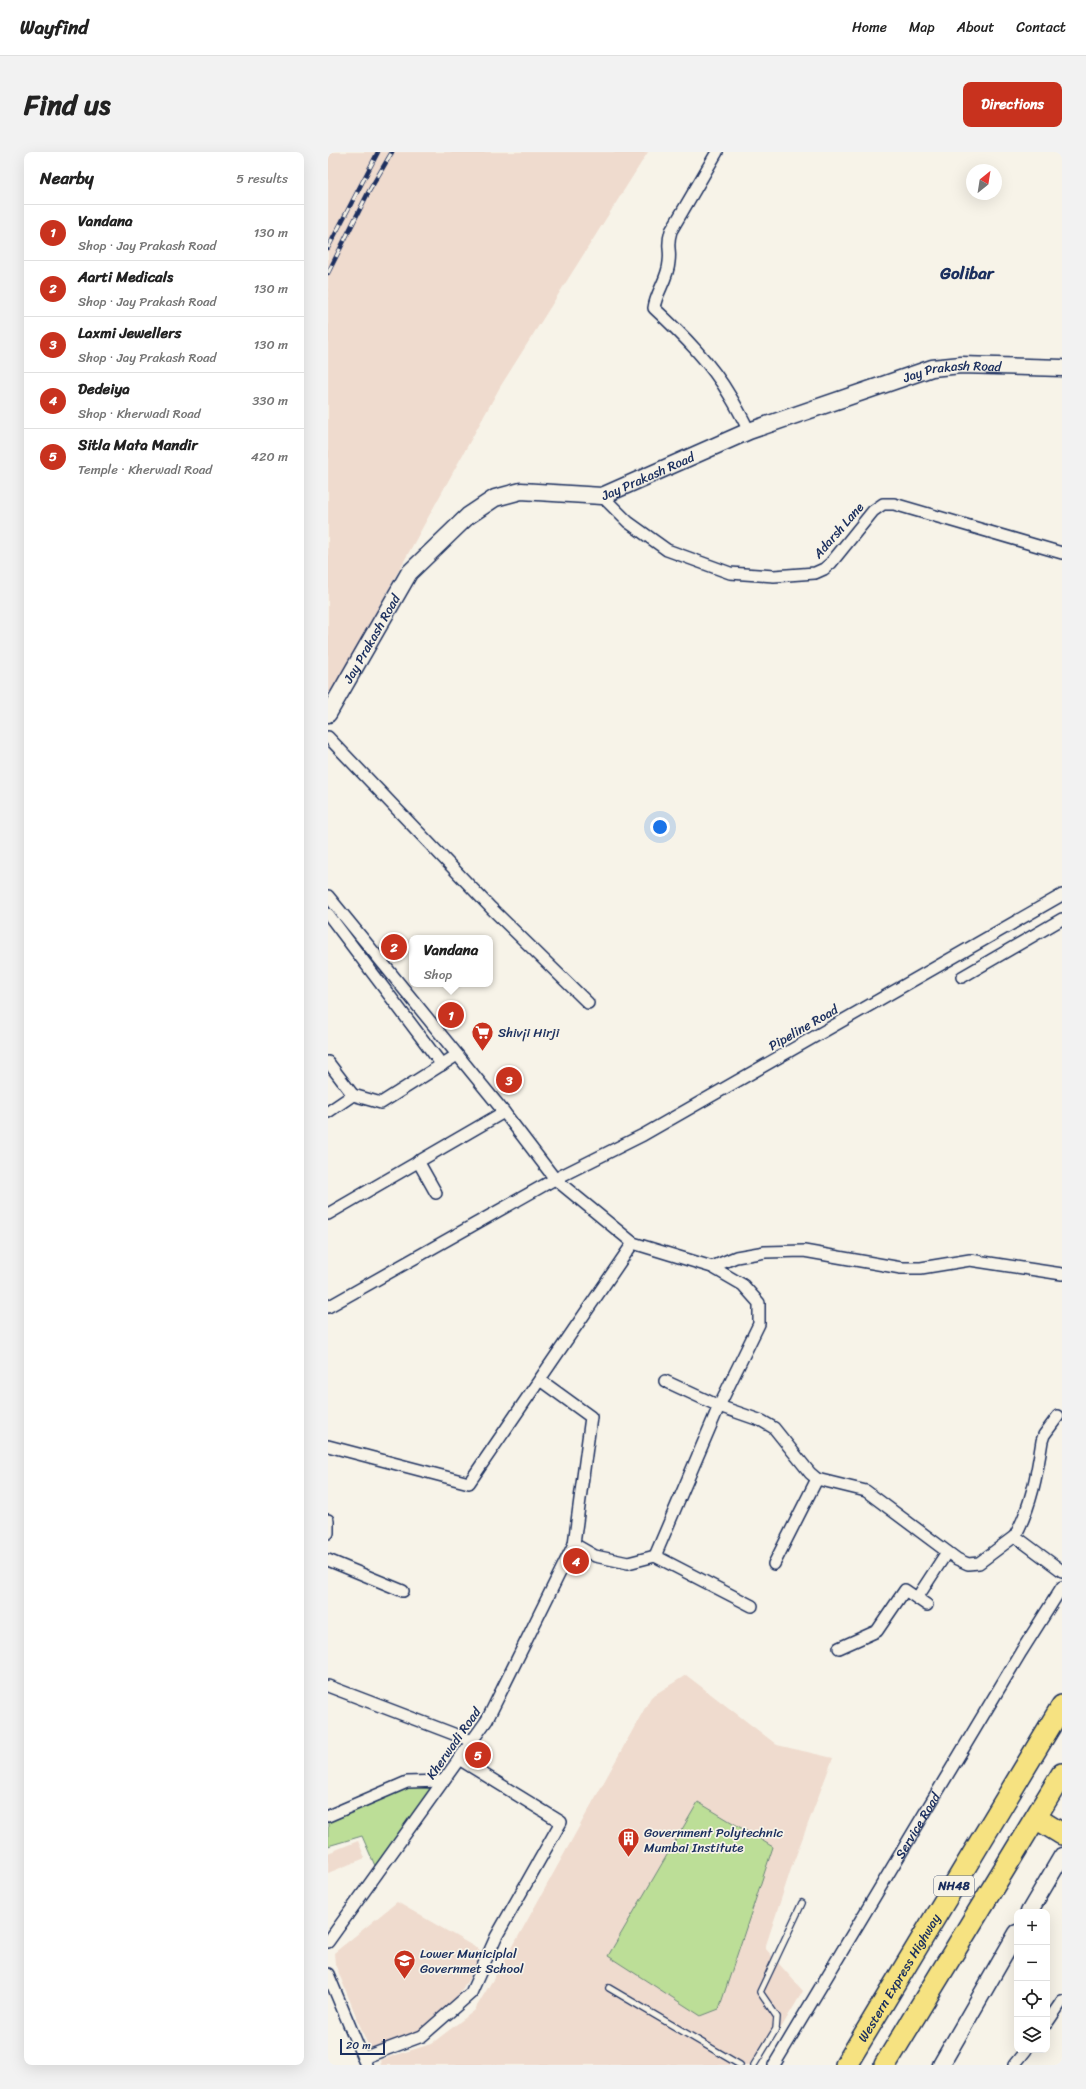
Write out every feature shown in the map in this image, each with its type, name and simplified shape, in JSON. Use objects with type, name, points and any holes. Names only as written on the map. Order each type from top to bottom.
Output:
[{"type":"highway","name":"Western Express Highway","points":[[846,2065],[1062,1706]]},
{"type":"highway","name":"NH48","points":[[885,2065],[1062,1774]]},
{"type":"highway","points":[[1036,1818],[1062,1834]]},
{"type":"street","points":[[717,152],[671,231],[667,242],[670,262],[655,299],[654,308],[683,337],[708,366],[730,395],[749,431]]},
{"type":"street","name":"Jay Prakash Road","points":[[328,714],[409,573],[468,516],[495,498],[521,491],[602,496],[749,431],[932,368],[961,365],[1062,368]]},
{"type":"street","name":"Adarsh Lane","points":[[602,496],[628,522],[667,550],[730,573],[774,576],[815,573],[831,563],[873,511],[883,504],[894,504],[1062,553]]},
{"type":"street","points":[[328,738],[491,908],[588,1003]]},
{"type":"street","points":[[328,896],[504,1112],[555,1179],[633,1243],[712,1268],[743,1285],[759,1303],[759,1324],[719,1406],[655,1556]]},
{"type":"street","name":"Pipeline Road","points":[[328,1307],[555,1179],[642,1135],[1062,896]]},
{"type":"street","points":[[328,914],[442,1065]]},
{"type":"street","points":[[962,977],[1062,919]]},
{"type":"street","points":[[328,1062],[353,1095],[381,1103],[458,1055]]},
{"type":"street","points":[[328,1112],[353,1095]]},
{"type":"street","points":[[328,1214],[504,1112]]},
{"type":"street","points":[[418,1161],[436,1193]]},
{"type":"street","points":[[328,1446],[469,1483],[633,1243]]},
{"type":"street","points":[[712,1268],[736,1257],[765,1252],[804,1250],[901,1268],[921,1268],[970,1260],[1062,1274]]},
{"type":"street","name":"Kherwadi Road","points":[[328,1942],[487,1720],[574,1544],[591,1417],[540,1380]]},
{"type":"street","points":[[665,1381],[719,1406],[762,1421],[774,1428],[810,1473],[817,1479],[866,1490],[947,1552],[968,1564],[979,1563],[1015,1536],[1025,1518],[1030,1503],[1044,1435],[1058,1416]]},
{"type":"street","points":[[774,1564],[817,1479]]},
{"type":"street","points":[[328,1520],[328,1533]]},
{"type":"street","points":[[1015,1536],[1062,1571]]},
{"type":"street","points":[[574,1544],[595,1556],[628,1563],[655,1556],[752,1606]]},
{"type":"street","points":[[917,1598],[947,1552]]},
{"type":"street","points":[[328,1560],[403,1591]]},
{"type":"street","name":"Service Road","points":[[774,2065],[1017,1658],[1062,1587]]},
{"type":"street","points":[[840,1648],[878,1631],[906,1590],[927,1605]]},
{"type":"street","points":[[328,1686],[472,1741]]},
{"type":"street","points":[[328,1974],[365,2061],[422,2036],[471,1993],[496,1938],[561,1822],[459,1759]]},
{"type":"street","points":[[328,1816],[407,1782],[443,1782]]},
{"type":"street","points":[[1031,1909],[1062,1856]]},
{"type":"street","points":[[940,2065],[1014,1938]]},
{"type":"street","points":[[1050,2019],[1062,2001]]},
{"type":"street","points":[[1014,2065],[1024,2053]]},
{"type":"lane","points":[[754,2065],[776,2029],[777,2017],[760,1992],[802,1903]]},
{"type":"lane","points":[[609,1988],[740,2065]]},
{"type":"shaded area","points":[[328,152],[648,152],[500,387],[328,699]]},
{"type":"shaded area","points":[[686,1675],[777,1745],[833,1758],[792,1866],[765,1948],[803,1991],[759,2065],[381,2065],[380,2060],[431,2044],[474,2011],[512,1948],[651,1697]]},
{"type":"shaded area","points":[[358,1841],[365,1858],[328,1873],[328,1853]]},
{"type":"shaded area","name":"Lower Municiplal Governmet School","points":[[397,1902],[485,1953],[450,2008],[416,2035],[369,2048],[335,1964],[334,1953]]},
{"type":"green space","points":[[408,1786],[432,1789],[376,1868],[362,1836],[328,1846],[328,1820]]},
{"type":"green space","points":[[698,1802],[773,1847],[719,2009],[701,2016],[608,1956]]},
{"type":"railway","points":[[328,248],[378,152]]},
{"type":"railway","points":[[328,273],[368,193],[392,152]]},
{"type":"place","name":"Aarti Medicals","points":[[394,947]]},
{"type":"place","name":"Vandana","points":[[451,1015]]},
{"type":"place","name":"Shivji Hirji","points":[[483,1052]]},
{"type":"place","name":"Laxmi Jewellers","points":[[509,1080]]},
{"type":"place","name":"Dedeiya","points":[[576,1561]]},
{"type":"place","name":"Sitla Mata Mandir","points":[[478,1755]]},
{"type":"place","name":"Government Polytechnic Mumbai Institute","points":[[628,1858]]},
{"type":"place","name":"Lower Municiplal Governmet School","points":[[405,1980]]},
{"type":"district","name":"Golibar","points":[[967,273]]}]
